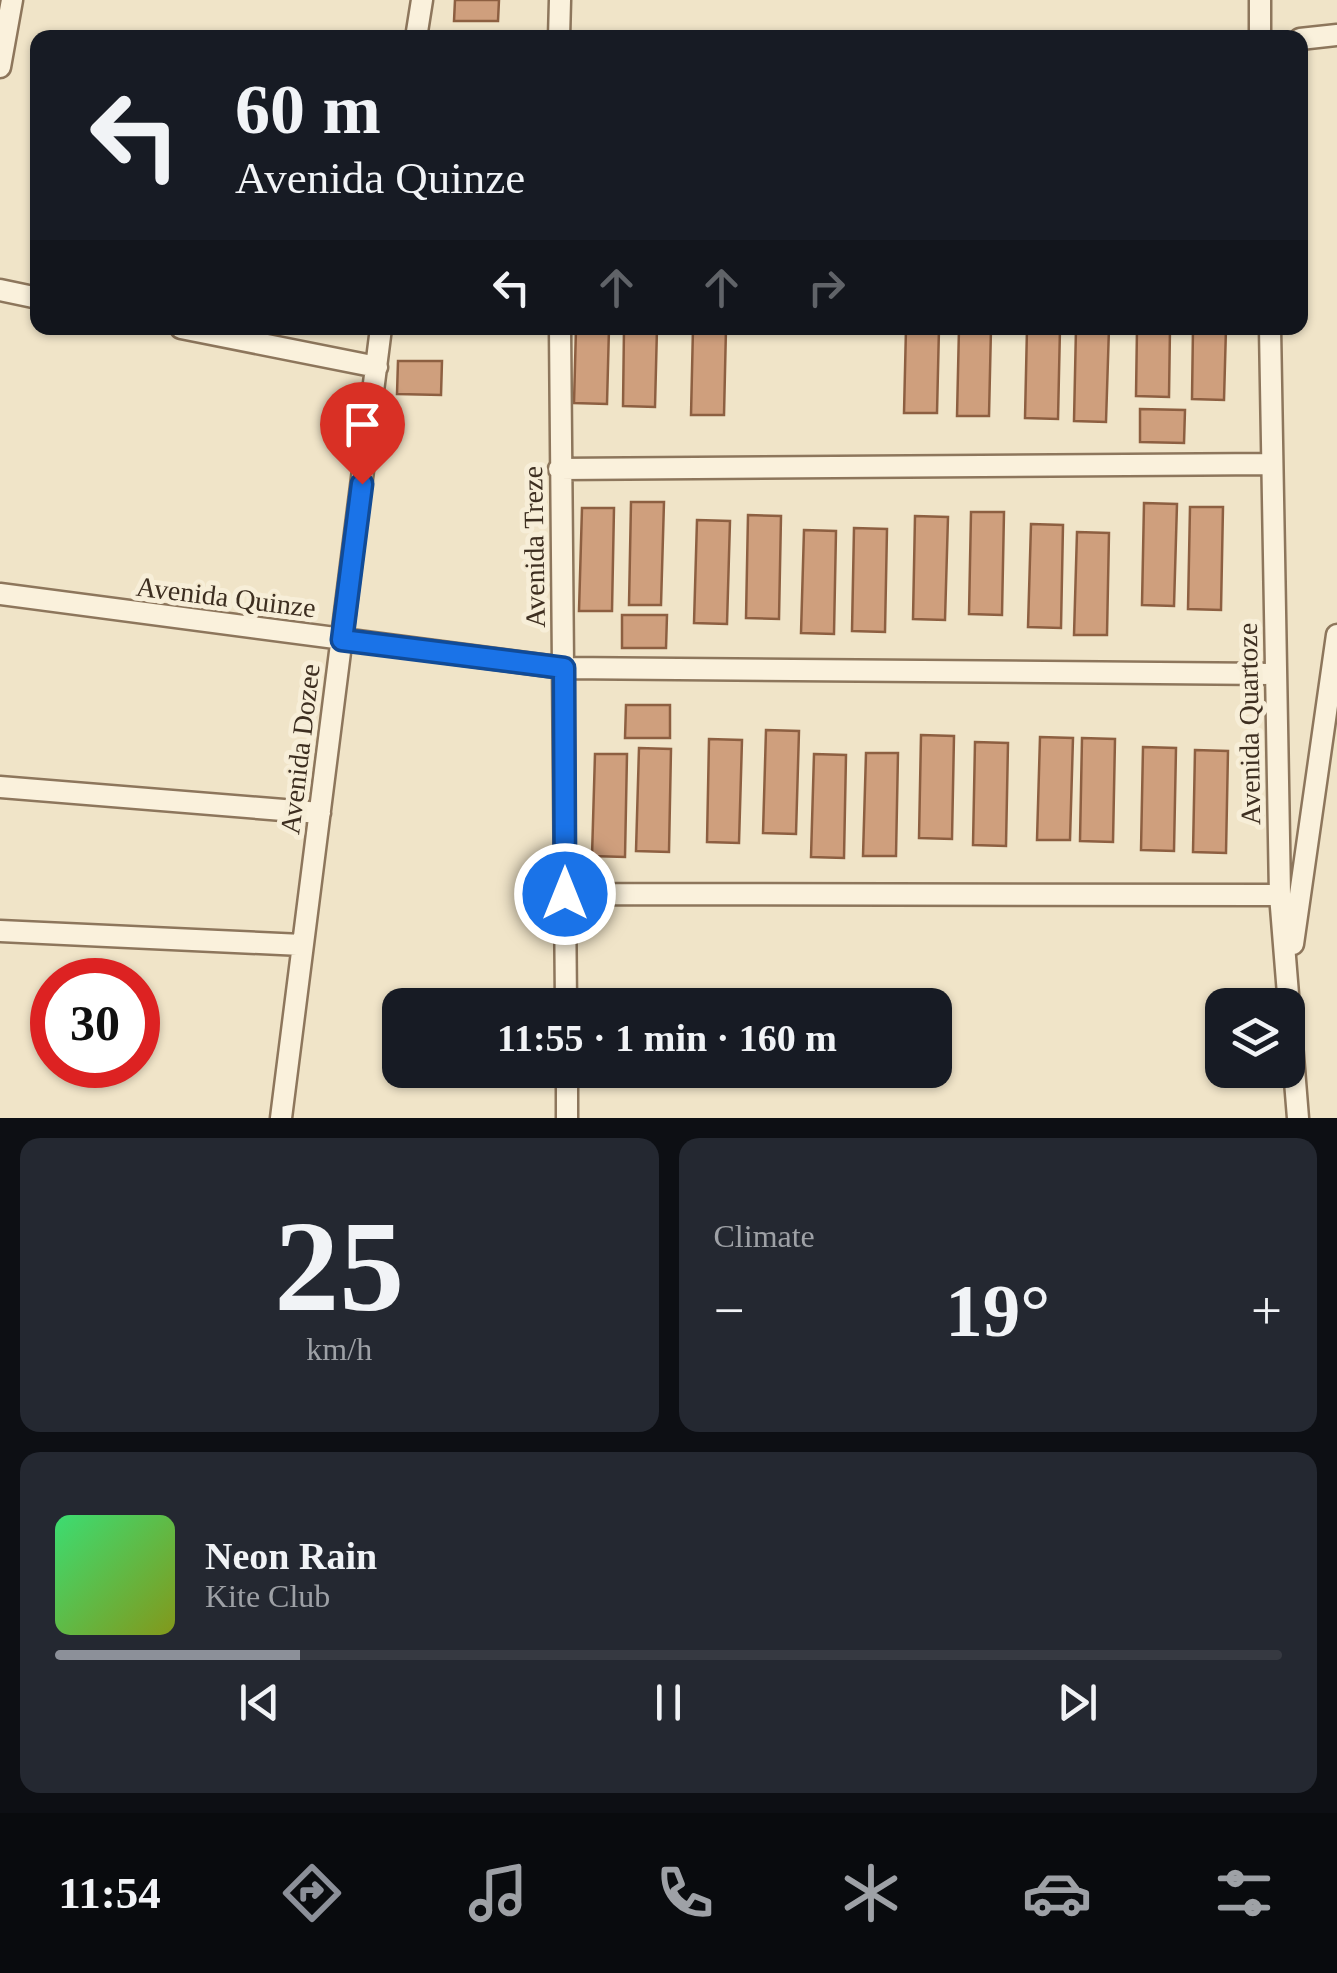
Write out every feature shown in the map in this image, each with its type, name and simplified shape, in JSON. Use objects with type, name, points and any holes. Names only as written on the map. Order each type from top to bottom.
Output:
[{"type":"street","points":[[0,67],[12,0]]},
{"type":"street","points":[[417,30],[422,0]]},
{"type":"street","points":[[559,30],[560,0]]},
{"type":"street","points":[[1260,0],[1260,30]]},
{"type":"street","points":[[1308,37],[1337,35]]},
{"type":"street","points":[[0,290],[30,296]]},
{"type":"street","points":[[216,335],[377,368]]},
{"type":"street","name":"Avenida Dozee","points":[[281,1118],[380,335]]},
{"type":"street","name":"Avenida Treze","points":[[560,335],[566,988]]},
{"type":"street","name":"Avenida Quartoze","points":[[1270,335],[1280,895],[1298,1118]]},
{"type":"street","points":[[559,468],[1272,464]]},
{"type":"street","name":"Avenida Quinze","points":[[0,594],[564,668],[1274,674]]},
{"type":"street","points":[[1288,981],[1337,635]]},
{"type":"street","points":[[0,787],[320,813]]},
{"type":"street","points":[[565,894],[1280,895]]},
{"type":"street","points":[[0,931],[302,945]]},
{"type":"street","points":[[567,1088],[567,1118]]},
{"type":"building","points":[[455,0],[499,0],[498,21],[454,21]]},
{"type":"building","points":[[576,335],[609,335],[607,404],[574,403]]},
{"type":"building","points":[[624,335],[657,335],[655,407],[623,406]]},
{"type":"building","points":[[693,335],[726,335],[724,415],[691,415]]},
{"type":"building","points":[[906,335],[939,335],[937,413],[904,413]]},
{"type":"building","points":[[959,335],[991,335],[989,416],[957,416]]},
{"type":"building","points":[[1027,335],[1060,335],[1058,419],[1025,418]]},
{"type":"building","points":[[1076,335],[1109,335],[1106,422],[1074,421]]},
{"type":"building","points":[[1137,335],[1170,335],[1169,397],[1136,396]]},
{"type":"building","points":[[1193,335],[1226,335],[1224,400],[1192,399]]},
{"type":"building","points":[[398,361],[442,361],[441,395],[397,394]]},
{"type":"building","points":[[1140,409],[1185,410],[1184,443],[1140,442]]},
{"type":"building","points":[[631,502],[664,502],[661,605],[629,605]]},
{"type":"building","points":[[1144,503],[1177,504],[1174,606],[1142,605]]},
{"type":"building","points":[[1190,507],[1223,507],[1221,610],[1188,609]]},
{"type":"building","points":[[582,508],[614,508],[612,611],[579,611]]},
{"type":"building","points":[[971,512],[1004,512],[1002,615],[969,614]]},
{"type":"building","points":[[748,515],[781,516],[779,619],[746,618]]},
{"type":"building","points":[[915,516],[948,517],[945,620],[913,619]]},
{"type":"building","points":[[697,520],[730,521],[727,624],[694,623]]},
{"type":"building","points":[[1031,524],[1063,525],[1061,628],[1028,627]]},
{"type":"building","points":[[854,528],[887,529],[885,632],[852,631]]},
{"type":"building","points":[[804,530],[836,531],[834,634],[801,633]]},
{"type":"building","points":[[1077,532],[1109,533],[1107,635],[1074,635]]},
{"type":"building","points":[[622,615],[667,615],[666,648],[622,648]]},
{"type":"building","points":[[626,705],[670,705],[670,738],[625,738]]},
{"type":"building","points":[[766,730],[799,731],[796,834],[763,833]]},
{"type":"building","points":[[921,735],[954,736],[952,839],[919,838]]},
{"type":"building","points":[[1040,737],[1073,738],[1070,840],[1037,840]]},
{"type":"building","points":[[1082,738],[1115,739],[1113,842],[1080,841]]},
{"type":"building","points":[[709,739],[742,740],[739,843],[707,842]]},
{"type":"building","points":[[975,742],[1008,743],[1006,846],[973,845]]},
{"type":"building","points":[[1143,747],[1176,748],[1174,851],[1141,850]]},
{"type":"building","points":[[639,748],[671,749],[669,852],[636,851]]},
{"type":"building","points":[[1195,750],[1228,751],[1226,853],[1193,852]]},
{"type":"building","points":[[866,753],[898,753],[896,856],[863,856]]},
{"type":"building","points":[[595,754],[627,754],[625,857],[592,856]]},
{"type":"building","points":[[814,754],[846,755],[844,858],[811,857]]},
{"type":"route","points":[[362,484],[342,640],[564,668],[565,894]]}]
